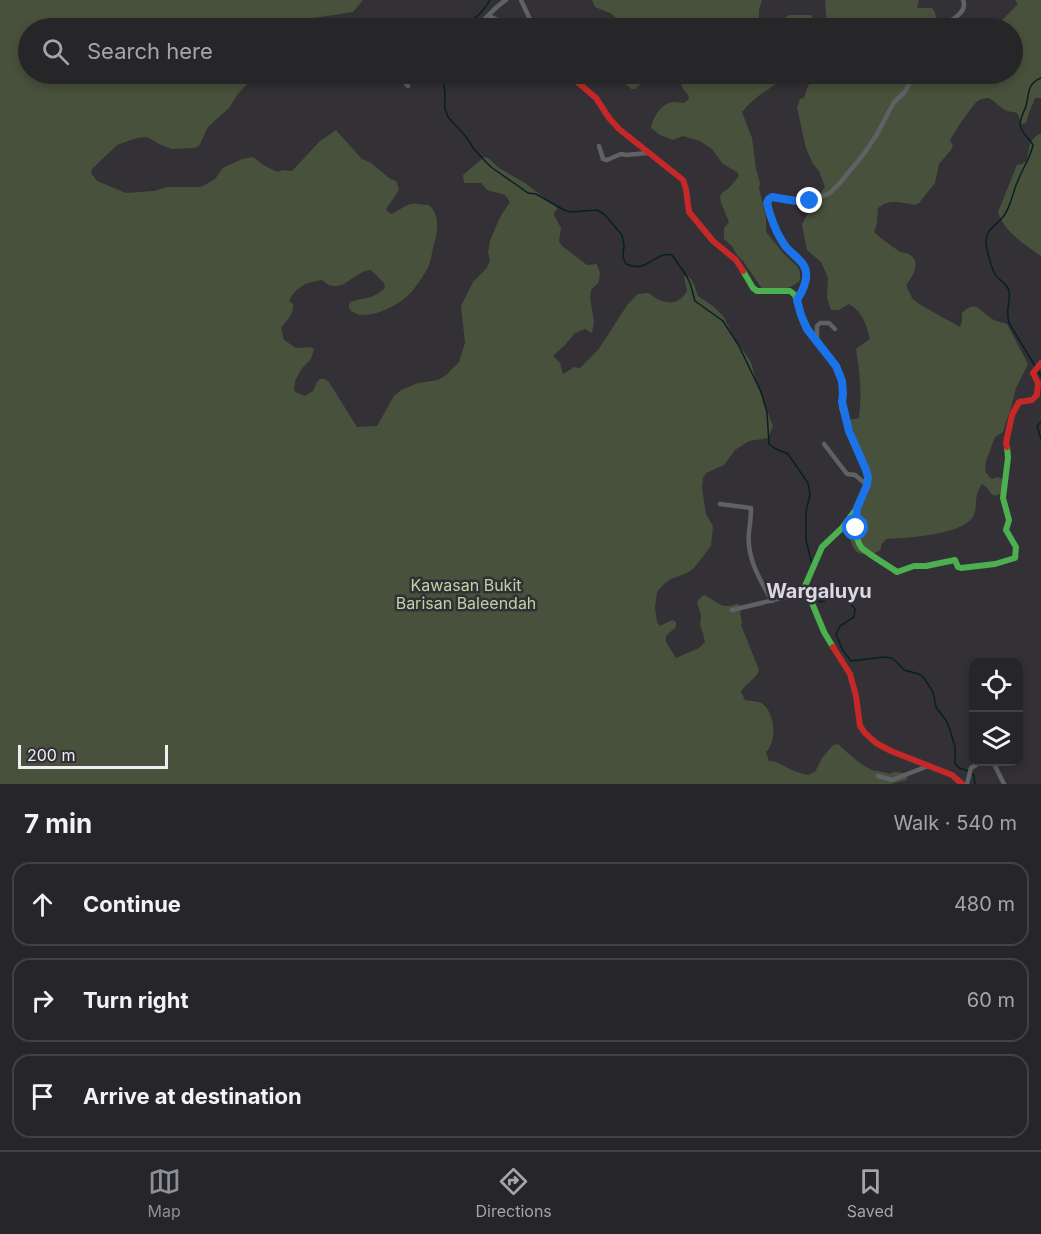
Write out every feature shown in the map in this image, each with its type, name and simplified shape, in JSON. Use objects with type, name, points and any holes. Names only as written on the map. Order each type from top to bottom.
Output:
[{"type":"street","points":[[486,18],[506,0]]},
{"type":"street","points":[[521,0],[529,18]]},
{"type":"street","points":[[954,18],[965,8],[963,0]]},
{"type":"street","points":[[489,16],[493,18]]},
{"type":"street","points":[[577,84],[598,100],[611,121],[635,143],[683,180],[687,189],[689,212],[713,241],[736,260],[753,288],[764,292],[790,291],[795,295],[807,329],[836,366],[842,381],[843,407],[849,431],[868,477],[857,508],[842,528],[822,547],[805,586],[807,592],[824,632],[850,674],[860,726],[865,733],[876,743],[952,775],[964,784],[974,766]]},
{"type":"street","points":[[797,300],[806,276],[805,268],[781,238],[768,209],[769,199],[772,197],[810,201],[830,193],[863,155],[894,102],[905,92],[909,84]]},
{"type":"street","points":[[599,146],[603,159],[606,160],[621,154],[649,153]]},
{"type":"street","points":[[817,341],[817,326],[820,323],[829,323],[835,329]]},
{"type":"street","points":[[857,508],[856,528],[860,546],[897,572],[914,566],[955,560],[960,568],[995,564],[1015,558],[1017,552],[1013,539],[1006,530],[1009,520],[1003,498],[1008,458],[1006,442],[1012,416],[1018,403],[1032,400],[1038,394],[1038,382],[1033,373],[1040,365]]},
{"type":"street","points":[[824,444],[847,474],[855,475],[867,485]]},
{"type":"street","points":[[720,504],[751,507],[750,554],[758,576],[772,601]]},
{"type":"street","points":[[732,610],[807,592]]},
{"type":"street","points":[[878,776],[892,780],[928,766]]},
{"type":"street","points":[[995,766],[1004,784]]},
{"type":"green space","name":"Kawasan Bukit Barisan Baleendah","points":[[0,0],[363,0],[353,12],[314,18],[18,18],[18,84],[247,84],[229,108],[208,127],[199,146],[172,149],[147,137],[137,138],[117,145],[92,169],[91,173],[97,181],[126,193],[154,191],[167,187],[197,187],[215,179],[223,168],[242,159],[253,157],[278,172],[292,171],[320,141],[336,130],[362,159],[397,182],[399,190],[386,209],[388,212],[392,214],[414,204],[429,205],[433,209],[437,229],[428,266],[409,295],[395,305],[369,315],[361,315],[349,309],[350,302],[372,296],[385,288],[384,283],[371,270],[364,271],[341,285],[329,285],[322,280],[307,284],[299,288],[289,301],[293,304],[293,308],[290,317],[281,328],[284,340],[296,348],[311,347],[314,349],[311,359],[302,368],[295,381],[294,390],[305,396],[313,391],[320,379],[325,379],[357,427],[377,426],[394,396],[401,390],[418,383],[438,380],[459,362],[465,343],[461,306],[473,282],[486,269],[490,261],[488,252],[490,241],[500,217],[510,202],[505,195],[487,190],[481,183],[464,183],[463,175],[484,157],[525,183],[558,208],[554,215],[561,228],[559,241],[562,246],[587,265],[597,264],[600,273],[599,282],[591,290],[590,298],[594,321],[592,333],[585,329],[575,333],[553,356],[560,363],[563,374],[574,367],[580,368],[598,350],[628,304],[638,294],[648,293],[670,303],[677,301],[687,291],[684,277],[686,275],[689,277],[698,296],[724,317],[734,338],[751,362],[773,426],[768,438],[749,441],[735,450],[724,465],[706,473],[703,478],[702,488],[706,514],[713,526],[711,546],[694,568],[671,579],[657,592],[655,607],[657,622],[660,626],[672,620],[676,622],[676,627],[666,636],[666,642],[676,658],[699,648],[705,642],[697,602],[700,598],[704,595],[725,606],[739,604],[741,625],[759,670],[741,692],[745,700],[759,702],[769,711],[773,733],[770,747],[766,752],[769,761],[808,775],[815,772],[822,758],[833,745],[838,744],[870,769],[889,774],[905,773],[908,776],[906,780],[891,784],[0,784]]},
{"type":"green space","points":[[592,0],[762,0],[759,18],[615,18],[612,14],[595,7]]},
{"type":"green space","points":[[825,0],[919,0],[917,8],[932,8],[936,18],[826,18]]},
{"type":"green space","points":[[1015,0],[1041,0],[1041,98],[1035,98],[1026,123],[1021,124],[1018,114],[1005,110],[989,98],[976,102],[952,137],[950,141],[953,145],[939,164],[935,183],[915,205],[891,202],[878,208],[874,232],[894,248],[914,258],[915,270],[906,285],[912,298],[919,304],[960,327],[962,313],[971,307],[978,308],[992,319],[1007,324],[1028,364],[1016,388],[1003,432],[995,437],[986,461],[985,471],[991,479],[998,477],[1006,485],[1004,492],[993,495],[982,484],[978,492],[974,515],[959,527],[934,534],[886,539],[878,552],[862,554],[852,546],[847,526],[867,494],[870,472],[849,420],[859,418],[860,409],[859,366],[856,349],[870,339],[863,319],[854,307],[849,304],[839,310],[831,310],[827,298],[828,278],[821,262],[807,250],[802,225],[825,187],[806,148],[797,108],[810,84],[1023,84],[1023,18],[1004,18],[1018,4]]},
{"type":"green space","points":[[789,15],[811,15],[813,18],[785,18]]},
{"type":"green space","points":[[626,84],[641,84],[635,89],[631,89]]},
{"type":"green space","points":[[681,84],[775,84],[752,101],[742,112],[752,138],[766,218],[766,232],[800,272],[800,280],[792,286],[763,290],[732,246],[724,239],[724,228],[729,222],[720,196],[739,176],[737,172],[723,164],[712,149],[700,141],[683,136],[673,140],[660,135],[651,128],[655,117],[663,107],[671,102],[684,103],[688,100],[689,96]]},
{"type":"green space","points":[[1041,133],[1041,256],[1010,232],[998,212],[1017,165],[1026,161],[1031,142]]},
{"type":"waterway","points":[[475,18],[490,0]]},
{"type":"waterway","points":[[1035,366],[1009,323],[1009,291],[994,271],[989,259],[986,238],[989,231],[1008,209],[1032,150],[1033,145],[1022,130],[1020,122],[1031,86],[1041,78]]},
{"type":"waterway","points":[[444,84],[445,109],[448,117],[491,167],[528,193],[536,194],[564,210],[571,212],[597,210],[604,214],[622,235],[623,257],[626,264],[640,266],[660,256],[672,255],[686,275],[695,301],[723,321],[739,346],[761,392],[767,412],[769,444],[788,454],[808,483],[810,494],[806,512],[806,540],[812,564]]},
{"type":"waterway","points":[[1038,371],[1041,376]]},
{"type":"waterway","points":[[1041,422],[1037,426],[1041,439]]},
{"type":"waterway","points":[[811,594],[820,602],[824,601],[829,591],[838,591],[855,609],[854,617],[840,626],[836,634],[842,649],[851,661],[891,658],[904,670],[919,674],[924,678],[933,692],[936,707],[950,730],[955,747],[955,763],[959,768],[971,772],[975,784]]},
{"type":"traffic: fast","points":[[743,271],[757,291],[790,291],[795,295],[808,329],[836,366],[842,381],[842,407],[868,477],[857,508],[842,528],[822,547],[805,586],[824,632],[833,647]]},
{"type":"traffic: fast","points":[[857,509],[856,534],[861,547],[897,572],[914,566],[955,560],[961,568],[995,564],[1015,558],[1016,547],[1006,530],[1009,520],[1003,498],[1008,458],[1007,447]]},
{"type":"traffic: jam","points":[[580,84],[596,98],[619,129],[683,180],[689,212],[713,241],[736,260],[743,271]]},
{"type":"traffic: jam","points":[[1007,447],[1012,415],[1019,402],[1032,400],[1037,395],[1038,383],[1033,373],[1041,363]]},
{"type":"traffic: jam","points":[[833,647],[850,674],[860,726],[865,733],[876,743],[891,751],[952,775],[962,784]]},
{"type":"district","name":"Wargaluyu","points":[[819,591]]},
{"type":"route","points":[[810,201],[772,197],[767,203],[781,238],[805,268],[806,276],[797,300],[801,315],[807,329],[836,366],[842,381],[842,402],[849,431],[868,477],[864,495],[857,508],[856,528]]}]
